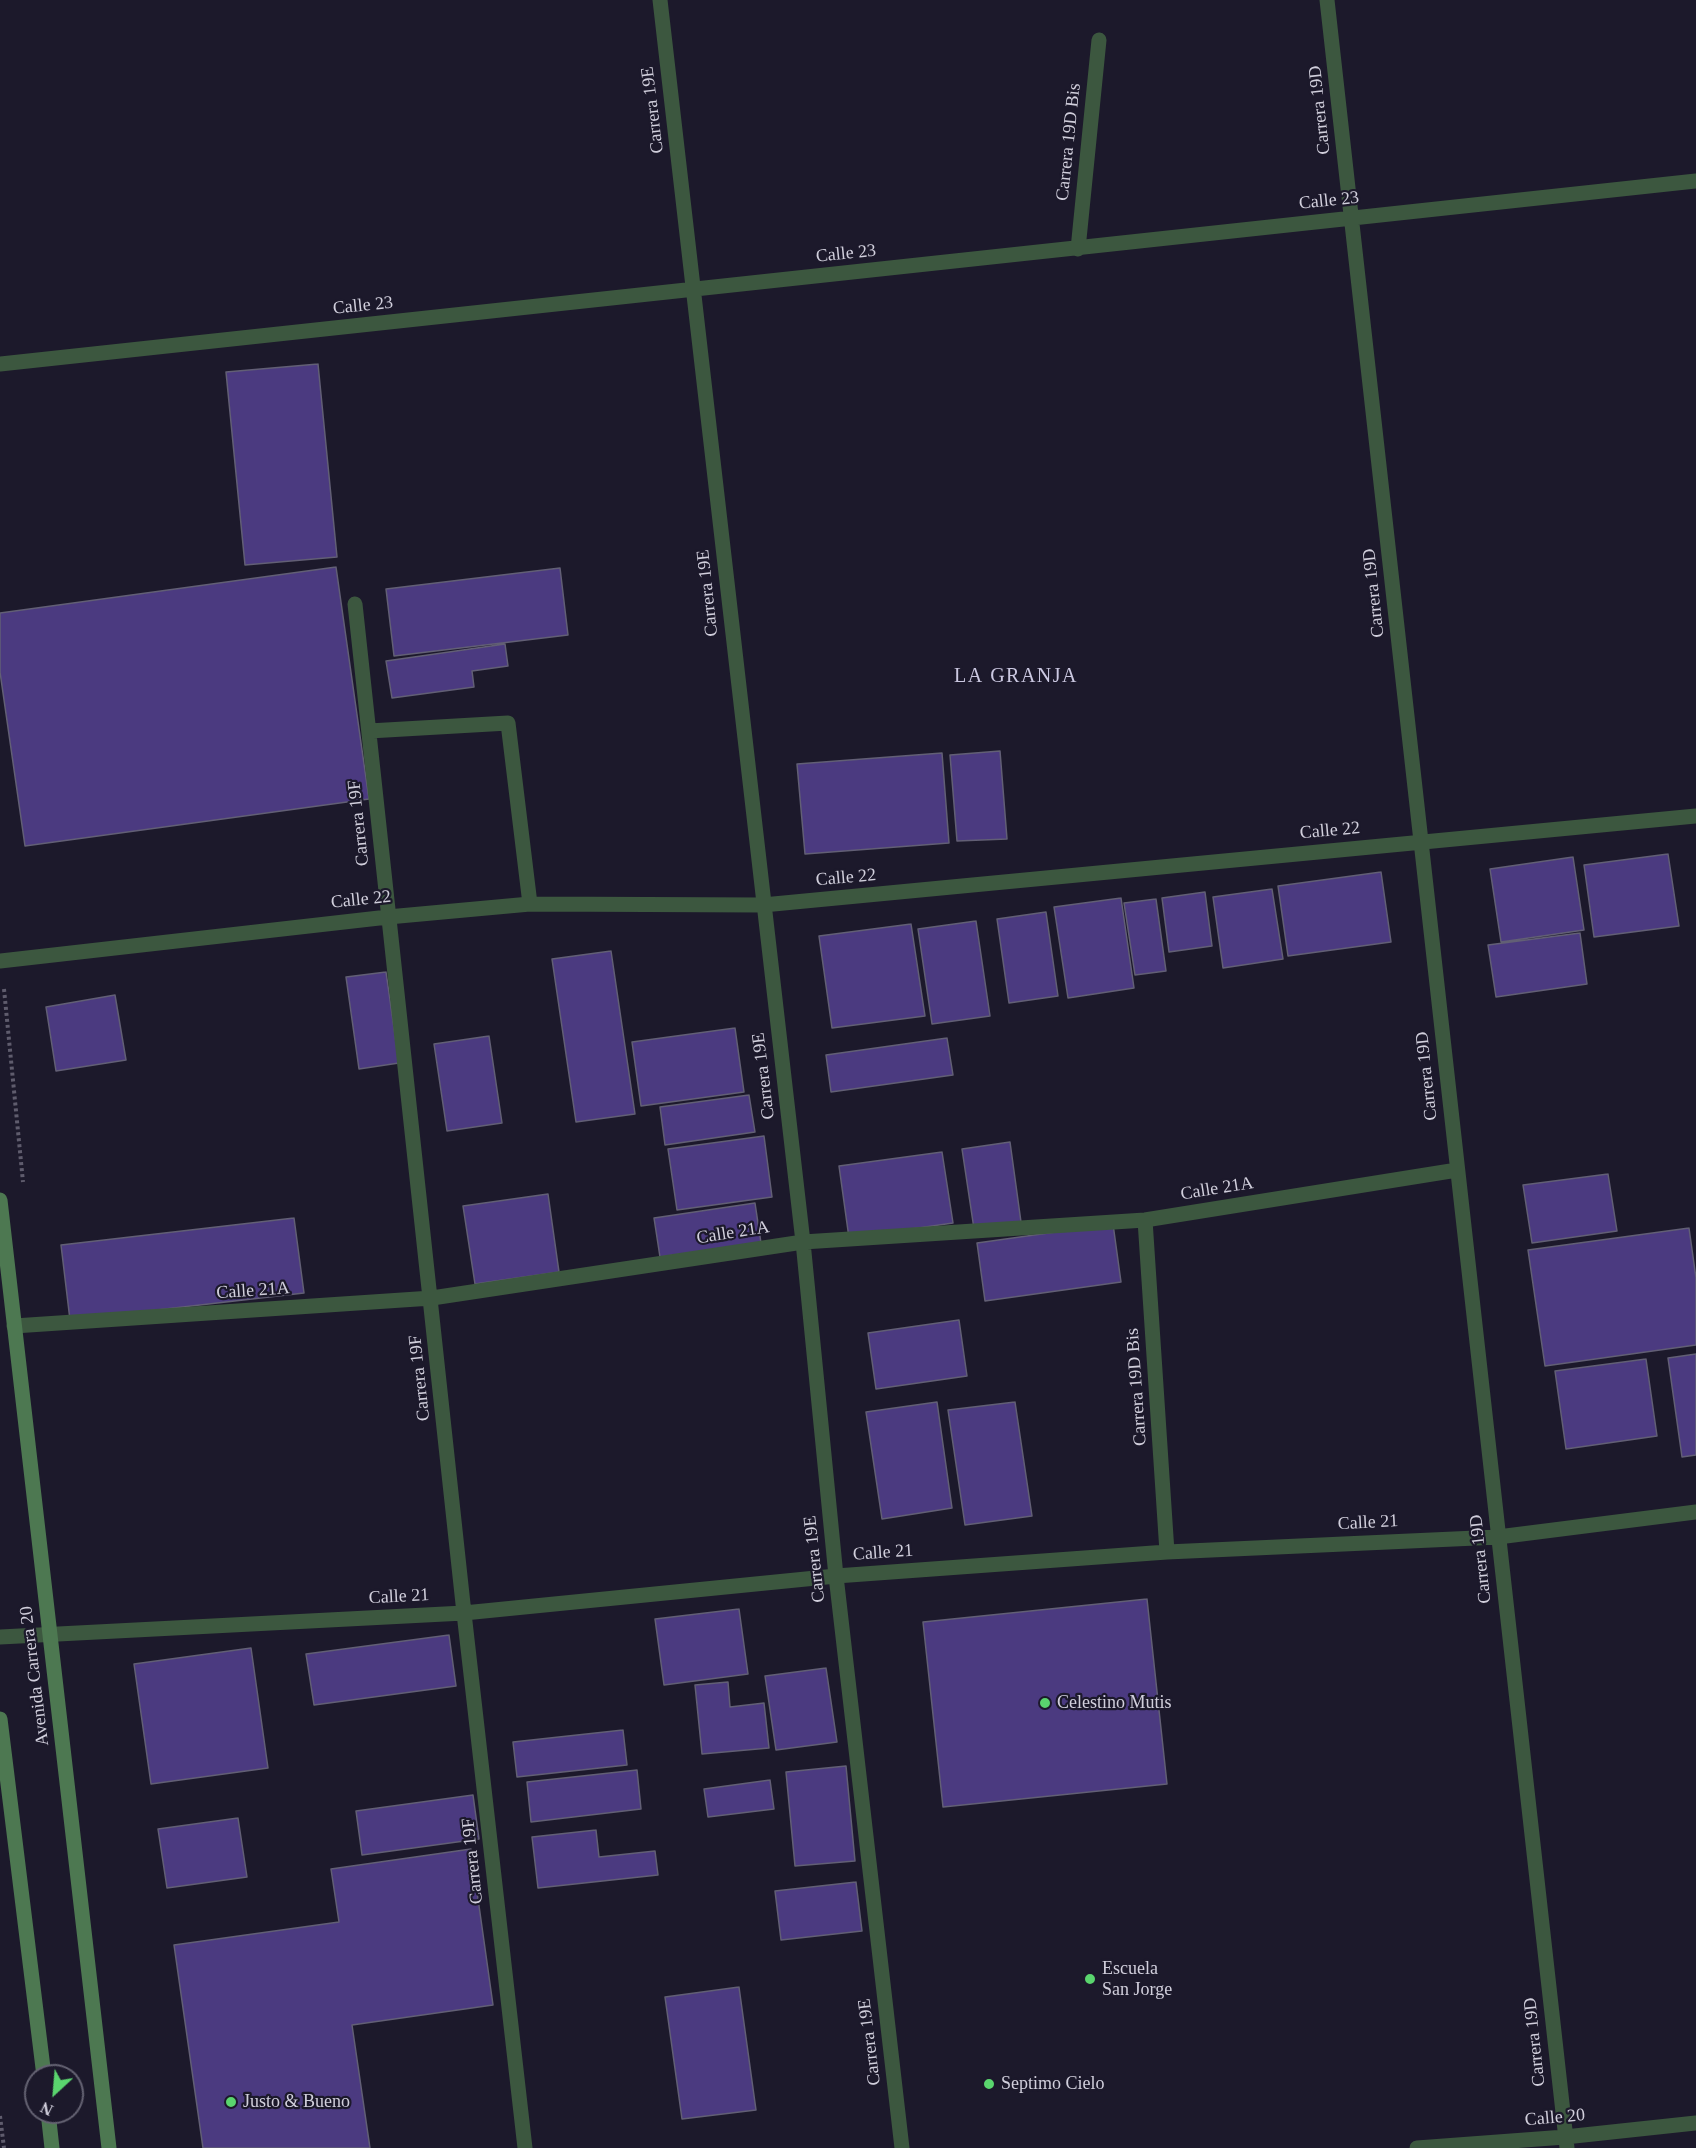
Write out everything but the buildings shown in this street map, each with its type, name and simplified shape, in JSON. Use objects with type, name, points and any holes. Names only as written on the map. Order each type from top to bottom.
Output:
[{"type":"street","name":"Carrera 19E","points":[[660,0],[803,1242],[836,1576],[902,2148]]},
{"type":"street","name":"Carrera 19D","points":[[1327,0],[1566,2143]]},
{"type":"street","name":"Carrera 19D Bis","points":[[1078,249],[1099,40]]},
{"type":"street","name":"Calle 23","points":[[0,364],[694,291],[1696,181]]},
{"type":"street","name":"Carrera 19F","points":[[355,604],[432,1298],[464,1613],[525,2148]]},
{"type":"street","points":[[369,731],[508,723],[530,904]]},
{"type":"street","name":"Calle 22","points":[[0,961],[388,916],[530,904],[764,905],[1696,816]]},
{"type":"street","name":"Calle 21A","points":[[14,1326],[432,1298],[803,1242],[1145,1220],[1457,1170]]},
{"type":"street","name":"Avenida Carrera 20","points":[[0,1200],[109,2148]]},
{"type":"street","name":"Carrera 19D Bis","points":[[1145,1220],[1167,1552]]},
{"type":"street","name":"Calle 21","points":[[0,1637],[464,1613],[836,1576],[1167,1552],[1498,1537],[1696,1512]]},
{"type":"street","points":[[0,1719],[43,2064]]},
{"type":"street","name":"Calle 20","points":[[1417,2148],[1566,2143],[1696,2123]]},
{"type":"street","points":[[49,2124],[52,2148]]},
{"type":"path","points":[[0,2116],[4,2148]]},
{"type":"place","name":"Celestino Mutis","points":[[1045,1703]]},
{"type":"place","name":"Escuela San Jorge","points":[[1090,1979]]},
{"type":"place","name":"Septimo Cielo","points":[[989,2084]]},
{"type":"place","name":"Justo & Bueno","points":[[231,2102]]},
{"type":"district","name":"LA GRANJA","points":[[1016,677]]}]
